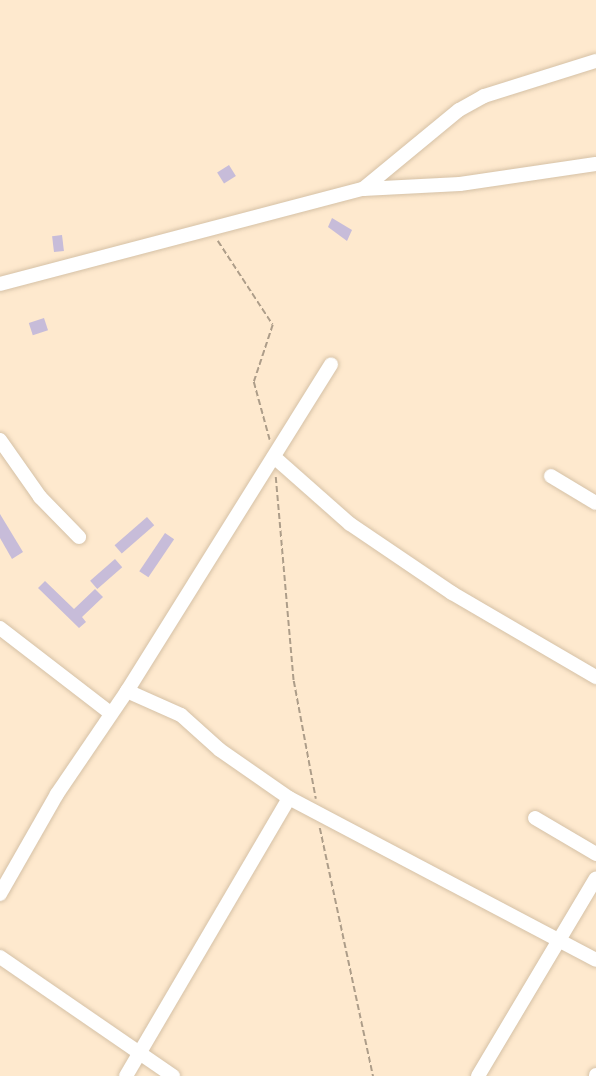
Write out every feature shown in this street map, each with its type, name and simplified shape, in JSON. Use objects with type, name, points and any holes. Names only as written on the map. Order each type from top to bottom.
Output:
[{"type":"street","points":[[363,189],[459,110],[484,96],[596,61]]},
{"type":"street","points":[[0,284],[363,189],[460,184],[596,164]]},
{"type":"street","points":[[0,894],[109,712],[127,691],[331,365]]},
{"type":"street","points":[[0,440],[40,497],[80,537]]},
{"type":"street","points":[[274,457],[350,524],[452,593],[596,677]]},
{"type":"street","points":[[551,476],[596,503]]},
{"type":"street","points":[[0,628],[109,712]]},
{"type":"street","points":[[127,691],[181,715],[220,750],[289,798],[596,960]]},
{"type":"street","points":[[126,1076],[137,1053],[249,875],[289,798]]},
{"type":"street","points":[[535,818],[596,854]]},
{"type":"street","points":[[478,1076],[596,878]]},
{"type":"street","points":[[0,957],[173,1076]]},
{"type":"path","points":[[210,229],[273,325],[254,382],[274,457],[294,681],[326,872],[373,1076]]},
{"type":"building","points":[[229,165],[236,176],[224,183],[217,172]]},
{"type":"building","points":[[332,218],[352,230],[347,241],[328,227]]},
{"type":"building","points":[[62,235],[64,251],[54,252],[52,236]]},
{"type":"building","points":[[44,318],[48,330],[33,335],[29,323]]},
{"type":"building","points":[[0,514],[23,552],[12,559],[0,538]]},
{"type":"building","points":[[147,517],[154,525],[122,554],[115,545]]},
{"type":"building","points":[[165,533],[174,539],[148,577],[139,571]]},
{"type":"building","points":[[115,559],[122,567],[97,589],[90,581]]},
{"type":"building","points":[[45,581],[74,609],[95,589],[103,597],[82,617],[86,622],[79,628],[38,588]]}]
